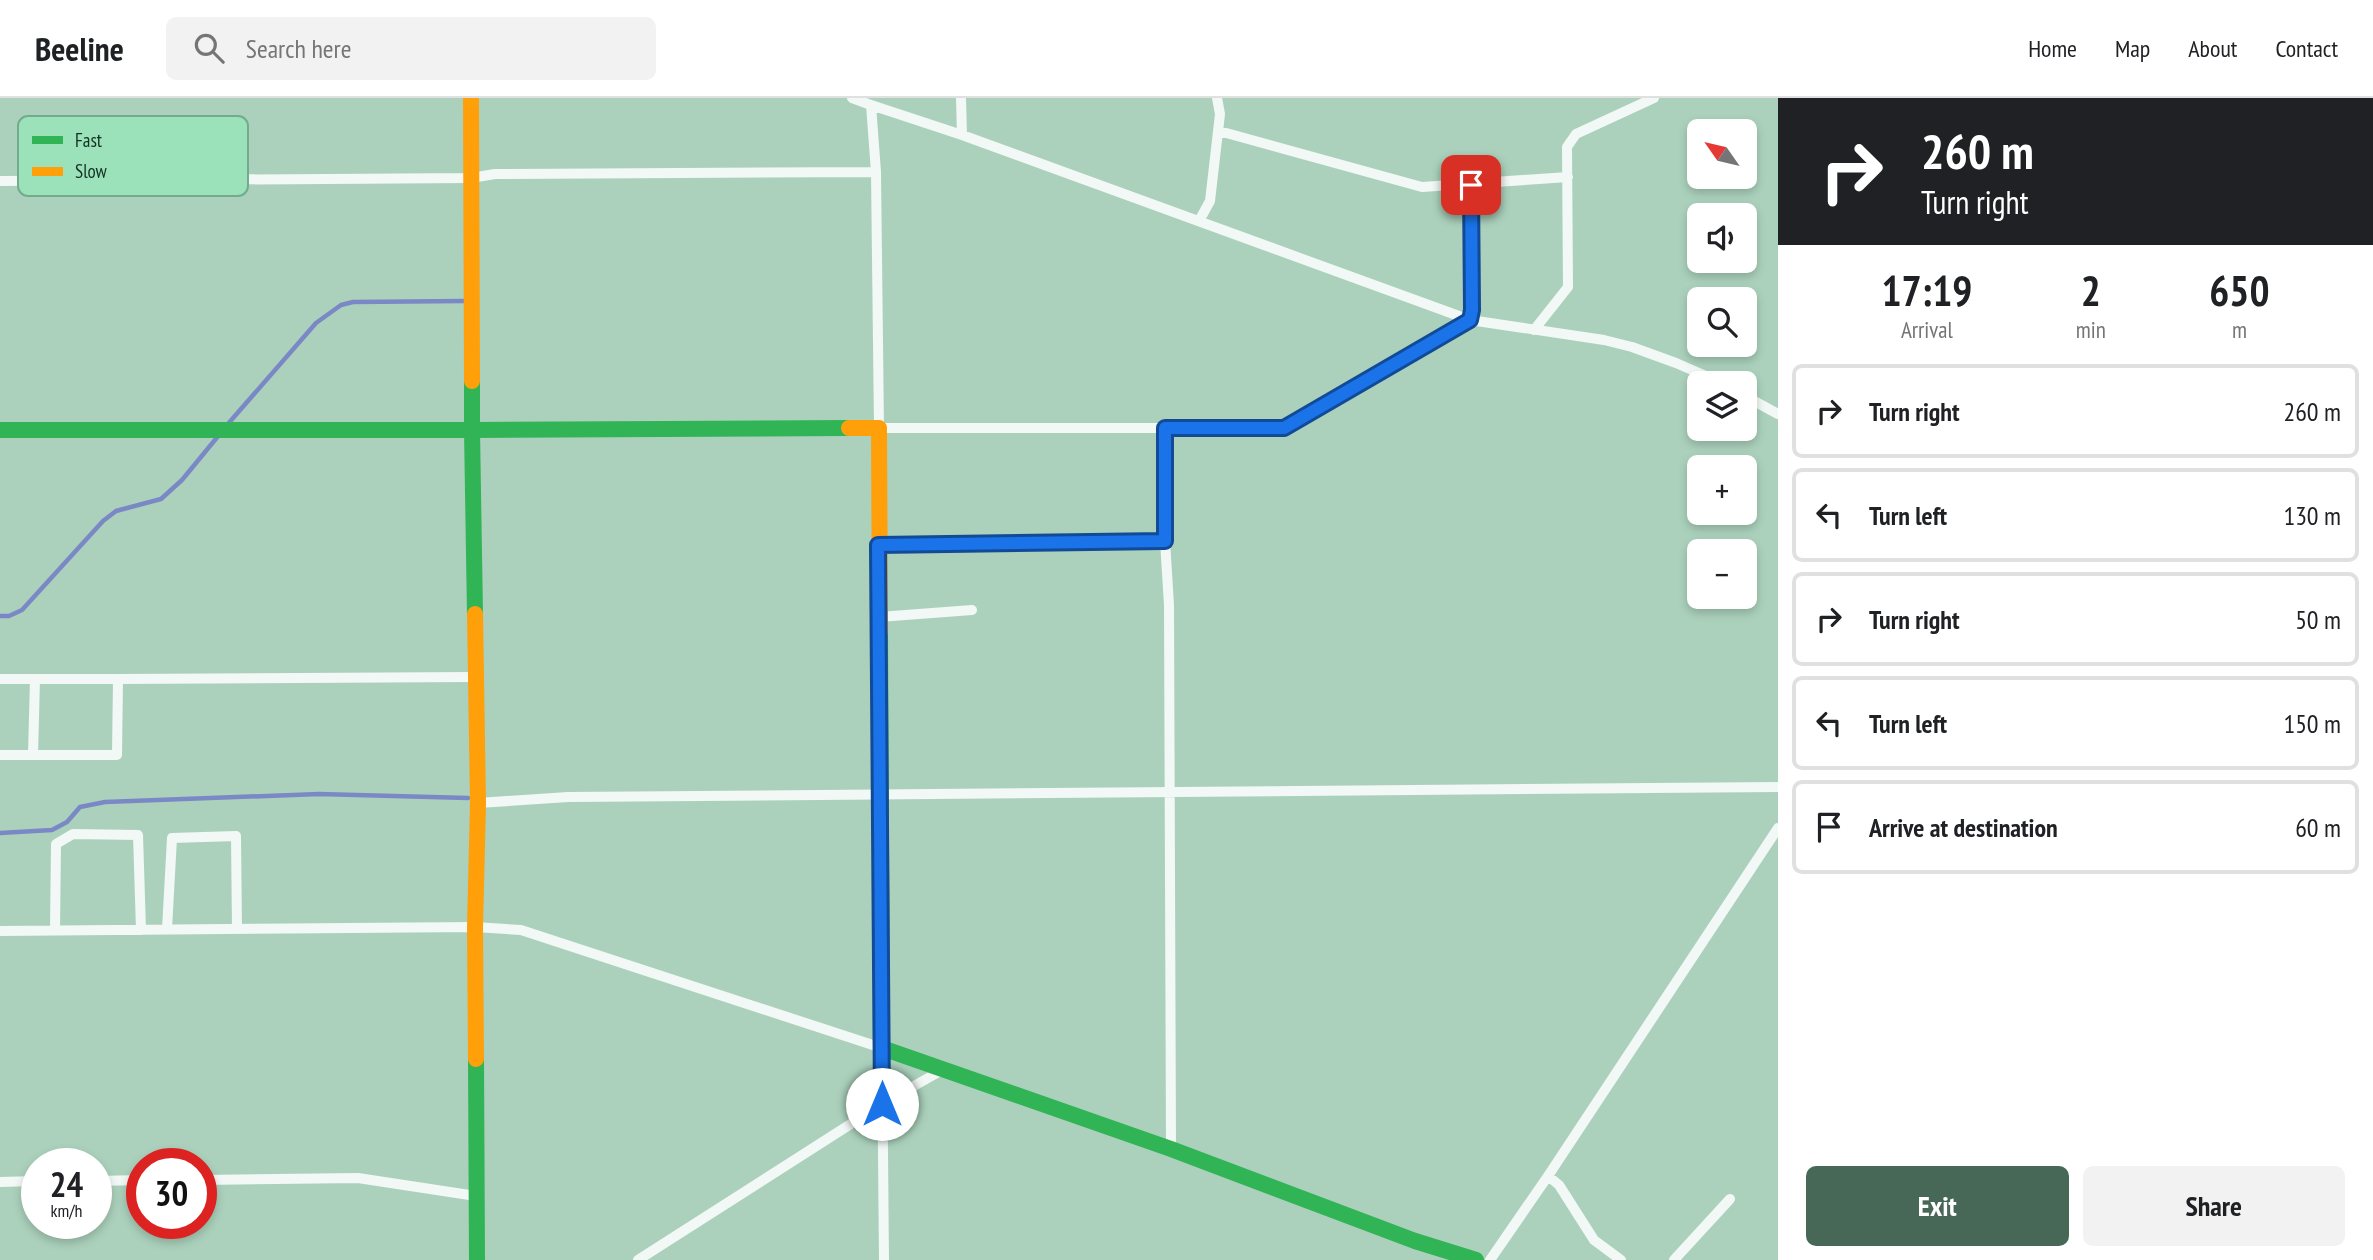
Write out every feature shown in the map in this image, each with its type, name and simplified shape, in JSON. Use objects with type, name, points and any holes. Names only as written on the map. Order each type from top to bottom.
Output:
[{"type":"street","points":[[471,98],[472,430],[478,803],[475,928],[477,1260]]},
{"type":"street","points":[[852,98],[962,135],[1470,320],[1604,340],[1632,347],[1694,371]]},
{"type":"street","points":[[961,98],[962,135]]},
{"type":"street","points":[[1199,221],[1210,201],[1219,131],[1217,98]]},
{"type":"street","points":[[1534,330],[1568,287],[1567,147],[1576,134],[1654,98]]},
{"type":"street","points":[[871,105],[876,172],[879,428],[884,1260]]},
{"type":"street","points":[[1219,131],[1422,187],[1568,177]]},
{"type":"street","points":[[248,179],[471,178],[495,174],[876,172]]},
{"type":"street","points":[[0,181],[18,181]]},
{"type":"street","points":[[0,430],[1284,428],[1470,320],[1471,185]]},
{"type":"street","points":[[1757,403],[1778,414]]},
{"type":"street","points":[[1165,428],[1165,541],[1169,605],[1171,1149]]},
{"type":"street","points":[[878,545],[1165,541]]},
{"type":"street","points":[[879,617],[972,610]]},
{"type":"street","points":[[0,679],[475,677]]},
{"type":"street","points":[[33,755],[34,679]]},
{"type":"street","points":[[0,755],[117,755],[118,679]]},
{"type":"street","points":[[478,803],[568,797],[1778,787]]},
{"type":"street","points":[[1490,1260],[1778,828]]},
{"type":"street","points":[[55,930],[56,844],[73,834],[138,835],[141,930]]},
{"type":"street","points":[[167,929],[172,838],[236,835],[237,929]]},
{"type":"street","points":[[0,930],[521,930],[944,1069],[1171,1149],[1415,1241],[1476,1260]]},
{"type":"street","points":[[638,1260],[882,1104],[944,1069]]},
{"type":"street","points":[[1548,1176],[1559,1185],[1594,1240],[1621,1260]]},
{"type":"street","points":[[217,1180],[358,1178],[476,1196]]},
{"type":"street","points":[[0,1182],[21,1181]]},
{"type":"street","points":[[1674,1260],[1730,1199]]},
{"type":"waterway","points":[[227,425],[316,323],[341,305],[353,302],[464,301]]},
{"type":"waterway","points":[[0,616],[9,616],[22,610],[103,521],[116,511],[161,499],[182,480],[219,435]]},
{"type":"waterway","points":[[0,833],[52,830],[67,822],[80,807],[105,802],[319,794],[468,798]]},
{"type":"traffic: fast","points":[[472,381],[472,430],[849,428]]},
{"type":"traffic: fast","points":[[0,430],[472,430],[475,614]]},
{"type":"traffic: fast","points":[[880,632],[882,1048],[1171,1149],[1415,1241],[1476,1260]]},
{"type":"traffic: fast","points":[[476,1059],[477,1260]]},
{"type":"traffic: slow","points":[[471,98],[472,381]]},
{"type":"traffic: slow","points":[[849,428],[879,428],[880,632]]},
{"type":"traffic: slow","points":[[475,614],[478,803],[476,1059]]},
{"type":"route","points":[[882,1104],[878,545],[1165,541],[1165,428],[1284,428],[1470,320],[1471,185]]}]
